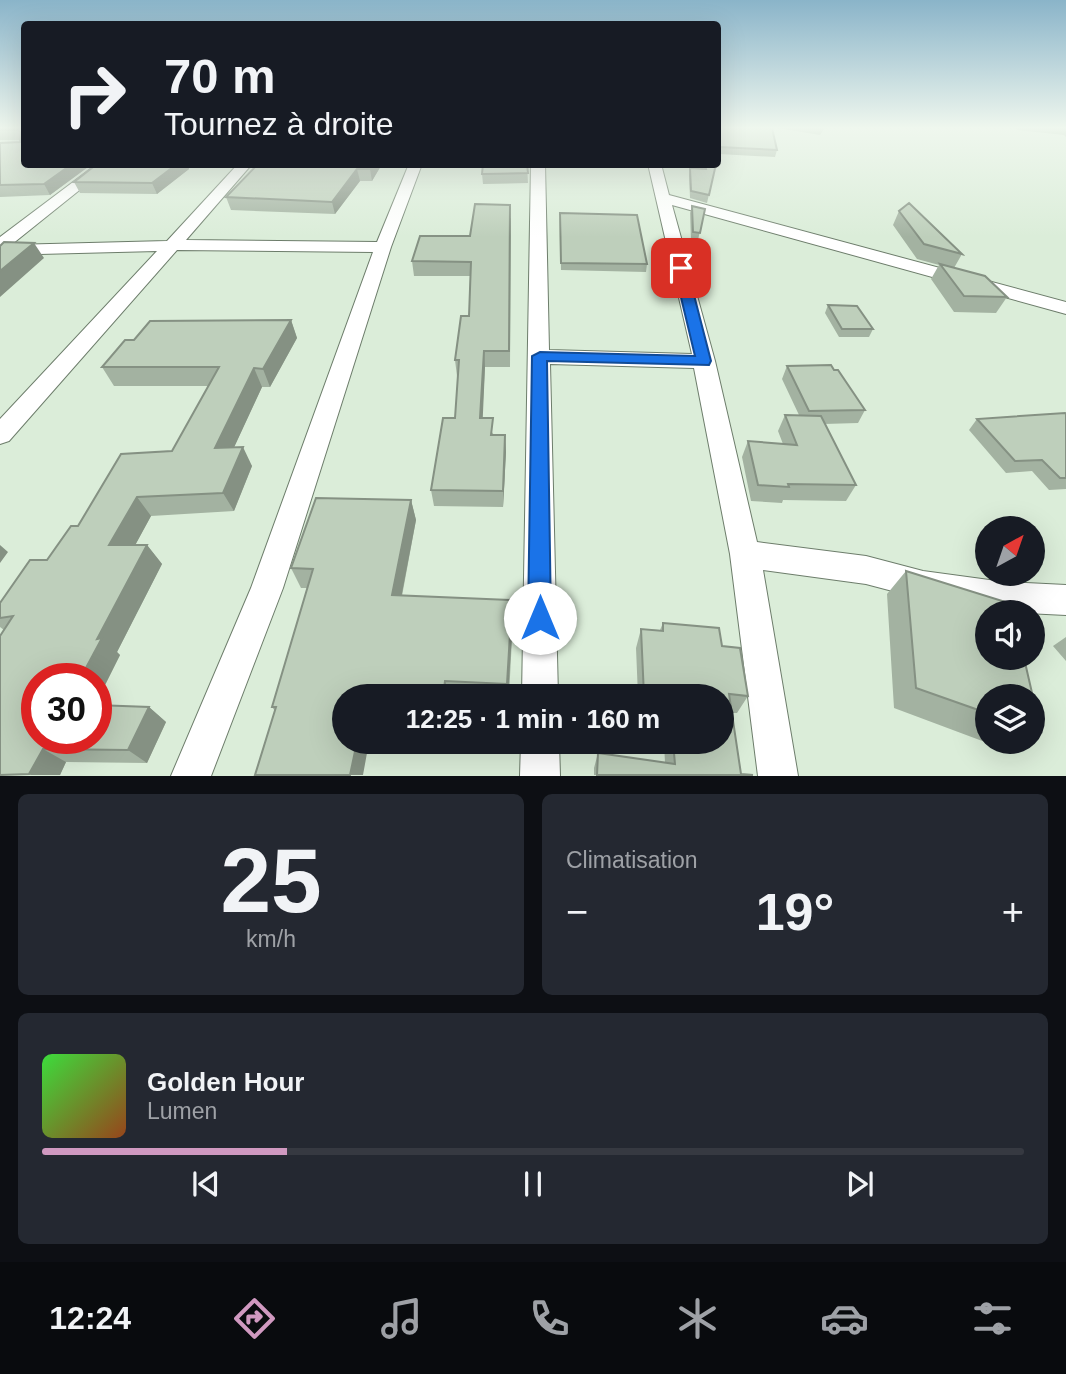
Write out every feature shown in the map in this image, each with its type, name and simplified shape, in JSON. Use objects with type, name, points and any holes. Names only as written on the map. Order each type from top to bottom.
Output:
[{"type":"street","points":[[0,248],[101,168]]},
{"type":"street","points":[[0,435],[242,168]]},
{"type":"street","points":[[191,775],[267,588],[383,247],[414,168]]},
{"type":"street","points":[[538,168],[540,684]]},
{"type":"street","points":[[655,168],[704,361],[745,554],[778,775]]},
{"type":"street","points":[[663,198],[1066,308]]},
{"type":"street","points":[[0,248],[237,244],[383,247]]},
{"type":"street","points":[[540,356],[704,361]]},
{"type":"street","points":[[745,554],[866,570],[923,585],[1004,597],[1066,600]]},
{"type":"street","points":[[540,754],[540,775]]},
{"type":"building","points":[[0,164],[21,164],[21,168],[66,168],[44,184],[0,185]]},
{"type":"building","points":[[92,168],[172,168],[152,183],[74,182]]},
{"type":"building","points":[[254,168],[371,168],[357,169],[332,202],[226,197]]},
{"type":"building","points":[[483,168],[527,168],[528,173],[482,174]]},
{"type":"building","points":[[690,168],[715,168],[709,195],[691,191]]},
{"type":"building","points":[[909,203],[962,254],[924,244],[899,211]]},
{"type":"building","points":[[475,204],[510,205],[509,351],[484,351],[480,418],[493,418],[491,435],[505,435],[503,491],[431,490],[443,418],[455,418],[459,360],[455,360],[461,316],[469,316],[471,262],[412,261],[420,236],[470,236]]},
{"type":"building","points":[[692,206],[705,209],[700,233],[693,232]]},
{"type":"building","points":[[560,213],[637,215],[647,264],[561,263]]},
{"type":"building","points":[[4,242],[34,243],[0,271],[0,246]]},
{"type":"building","points":[[940,264],[985,276],[1007,297],[964,296]]},
{"type":"building","points":[[828,305],[857,306],[873,329],[842,329]]},
{"type":"building","points":[[291,320],[263,369],[254,368],[215,448],[243,447],[223,493],[137,497],[109,545],[147,545],[97,639],[102,638],[89,663],[21,663],[21,754],[40,754],[29,774],[0,775],[0,636],[13,616],[0,618],[0,603],[30,560],[47,560],[71,526],[78,526],[121,454],[172,451],[219,367],[102,367],[125,340],[134,340],[150,321]]},
{"type":"building","points":[[831,365],[834,370],[838,370],[865,410],[809,411],[787,366]]},
{"type":"building","points":[[1065,413],[1066,478],[1060,478],[1042,460],[1015,461],[977,419]]},
{"type":"building","points":[[785,415],[821,416],[856,485],[758,485],[748,441],[797,445]]},
{"type":"building","points":[[316,498],[411,500],[392,595],[512,600],[507,684],[445,681],[445,684],[332,684],[332,754],[354,754],[350,775],[255,775],[313,569],[291,568]]},
{"type":"building","points":[[906,571],[999,600],[975,600],[975,670],[1027,670],[1030,684],[975,684],[975,709],[916,688]]},
{"type":"building","points":[[663,623],[719,628],[722,646],[740,648],[748,696],[734,695],[734,684],[643,684],[641,629],[663,631]]},
{"type":"building","points":[[112,706],[149,707],[128,750],[112,750]]},
{"type":"building","points":[[734,727],[741,774],[753,775],[597,775],[598,754],[675,764],[674,754],[734,754]]},
{"type":"route","points":[[540,618],[540,356],[704,361],[681,268]]}]
